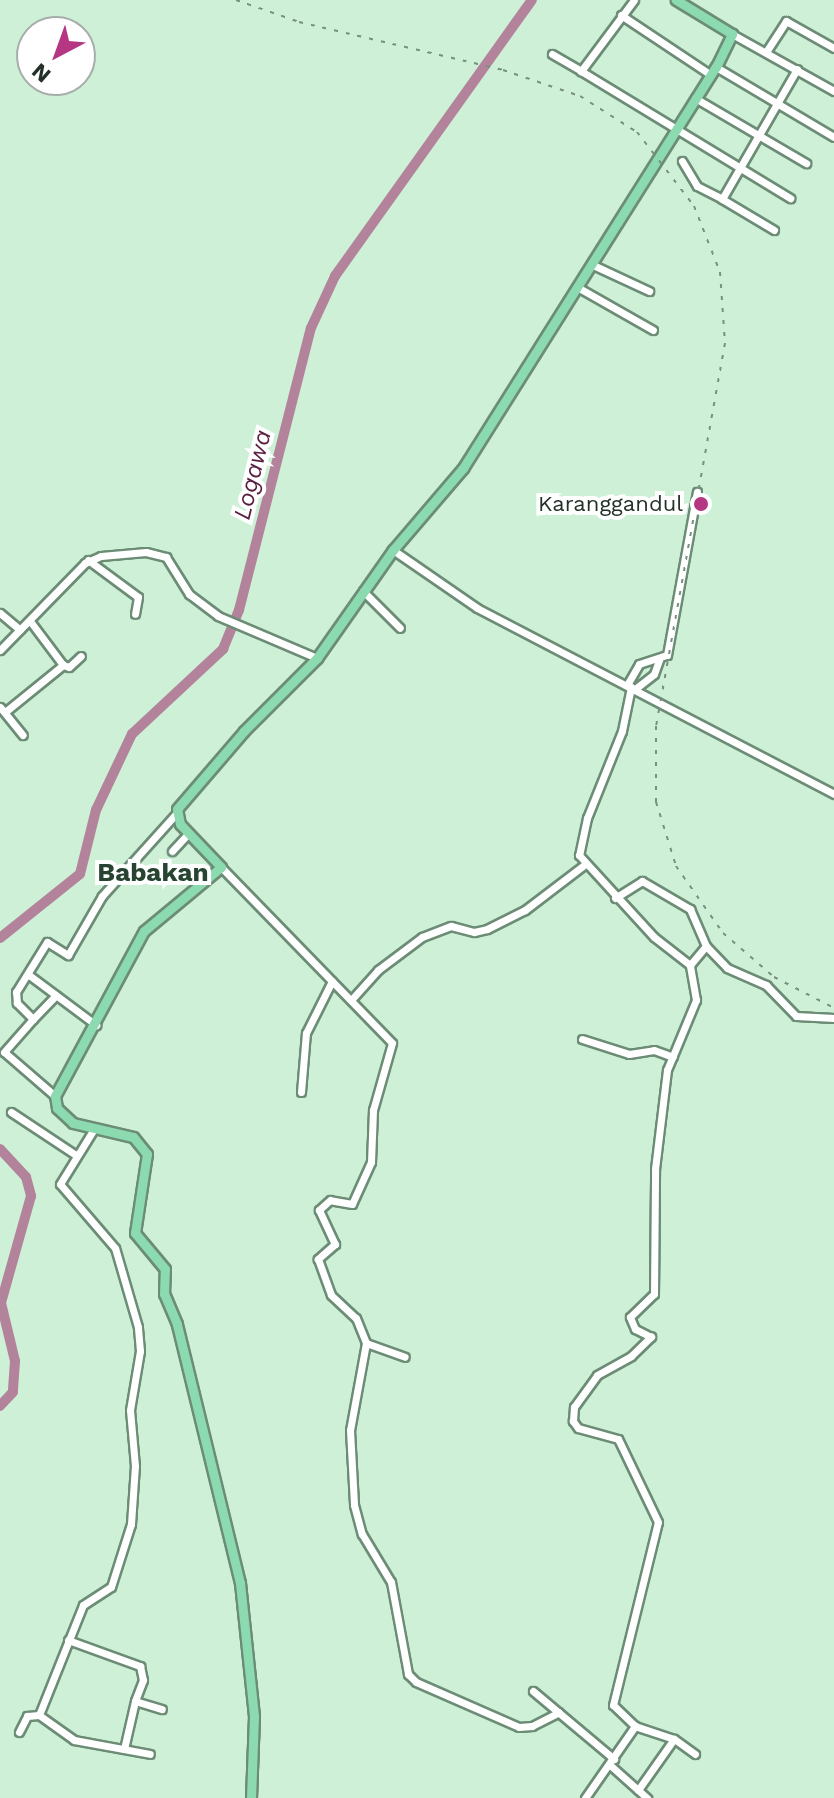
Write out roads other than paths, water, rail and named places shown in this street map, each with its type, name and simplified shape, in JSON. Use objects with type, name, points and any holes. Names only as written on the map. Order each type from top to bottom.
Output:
[{"type":"main road","points":[[251,1798],[254,1716],[240,1583],[177,1324],[164,1294],[165,1269],[135,1233],[147,1154],[133,1137],[94,1129],[66,1118],[55,1096],[150,924],[221,867],[175,815],[244,731],[317,658],[393,550],[463,468],[714,71],[732,34],[676,0]]},
{"type":"street","points":[[581,71],[634,0]]},
{"type":"street","points":[[621,15],[834,137]]},
{"type":"street","points":[[766,52],[786,21],[834,48]]},
{"type":"street","points":[[732,34],[834,90]]},
{"type":"street","points":[[552,54],[675,132],[790,198]]},
{"type":"street","points":[[722,199],[742,171],[797,69]]},
{"type":"street","points":[[695,98],[806,163]]},
{"type":"street","points":[[682,161],[697,186],[774,230]]},
{"type":"street","points":[[593,265],[649,291]]},
{"type":"street","points":[[579,288],[653,330]]},
{"type":"street","points":[[695,1754],[674,1739],[635,1726],[613,1702],[658,1522],[618,1439],[578,1428],[573,1421],[582,1390],[651,1337],[635,1329],[630,1317],[654,1294],[655,1169],[673,1057],[695,1006],[690,965],[615,898],[584,865],[579,841],[621,736],[639,664],[667,655],[697,492]]},
{"type":"street","points":[[393,550],[450,593],[834,794]]},
{"type":"street","points":[[0,650],[88,560],[161,554],[189,594],[218,616],[317,658]]},
{"type":"street","points":[[88,560],[138,597],[135,614]]},
{"type":"street","points":[[363,591],[400,628]]},
{"type":"street","points":[[0,613],[20,630]]},
{"type":"street","points":[[30,621],[63,665],[69,667],[81,656]]},
{"type":"street","points":[[631,687],[654,674],[659,660]]},
{"type":"street","points":[[23,735],[3,709],[63,665]]},
{"type":"street","points":[[33,1019],[16,999],[47,942],[68,955],[102,896],[175,815]]},
{"type":"street","points":[[172,851],[189,833]]},
{"type":"street","points":[[352,999],[378,970],[422,937],[451,926],[474,932],[487,929],[525,910],[584,865]]},
{"type":"street","points":[[221,867],[392,1043],[373,1110],[371,1162],[352,1204],[330,1200],[319,1210],[335,1244],[318,1259],[331,1295],[356,1318],[366,1343],[350,1430],[354,1505],[362,1534],[391,1582],[408,1674],[416,1682],[519,1727],[532,1726],[559,1712]]},
{"type":"street","points":[[615,898],[642,881],[690,909],[706,946],[727,968],[766,985],[796,1016],[834,1018]]},
{"type":"street","points":[[690,965],[706,946]]},
{"type":"street","points":[[29,975],[96,1025]]},
{"type":"street","points":[[301,1092],[306,1033],[332,981]]},
{"type":"street","points":[[55,1096],[4,1052],[56,995]]},
{"type":"street","points":[[582,1039],[629,1054],[654,1050],[673,1057]]},
{"type":"street","points":[[11,1112],[76,1155]]},
{"type":"street","points":[[39,1715],[87,1600],[111,1587],[129,1536],[135,1466],[130,1410],[140,1341],[118,1254],[61,1187],[61,1175],[94,1129]]},
{"type":"street","points":[[366,1343],[405,1357]]},
{"type":"street","points":[[68,1640],[140,1666],[143,1680],[124,1749]]},
{"type":"street","points":[[533,1691],[559,1712],[647,1798]]},
{"type":"street","points":[[135,1701],[162,1709]]},
{"type":"street","points":[[19,1732],[27,1716],[39,1715],[74,1740],[150,1754]]},
{"type":"street","points":[[585,1798],[635,1726]]},
{"type":"street","points":[[638,1790],[674,1739]]},
{"type":"waterway","name":"Logawa","points":[[0,938],[80,874],[96,810],[132,734],[223,649],[239,610],[311,328],[335,276],[532,0]]},
{"type":"waterway","name":"Logawa","points":[[0,1149],[26,1177],[31,1196],[1,1303],[15,1361],[13,1392],[0,1406]]},
{"type":"railway","points":[[236,0],[299,22],[503,70],[580,96],[637,132],[694,206],[720,272],[725,343],[656,726],[656,802],[676,866],[723,933],[774,977],[834,1008]]},
{"type":"place","name":"Karanggandul","points":[[701,504]]},
{"type":"district","name":"Babakan","points":[[153,873]]}]
